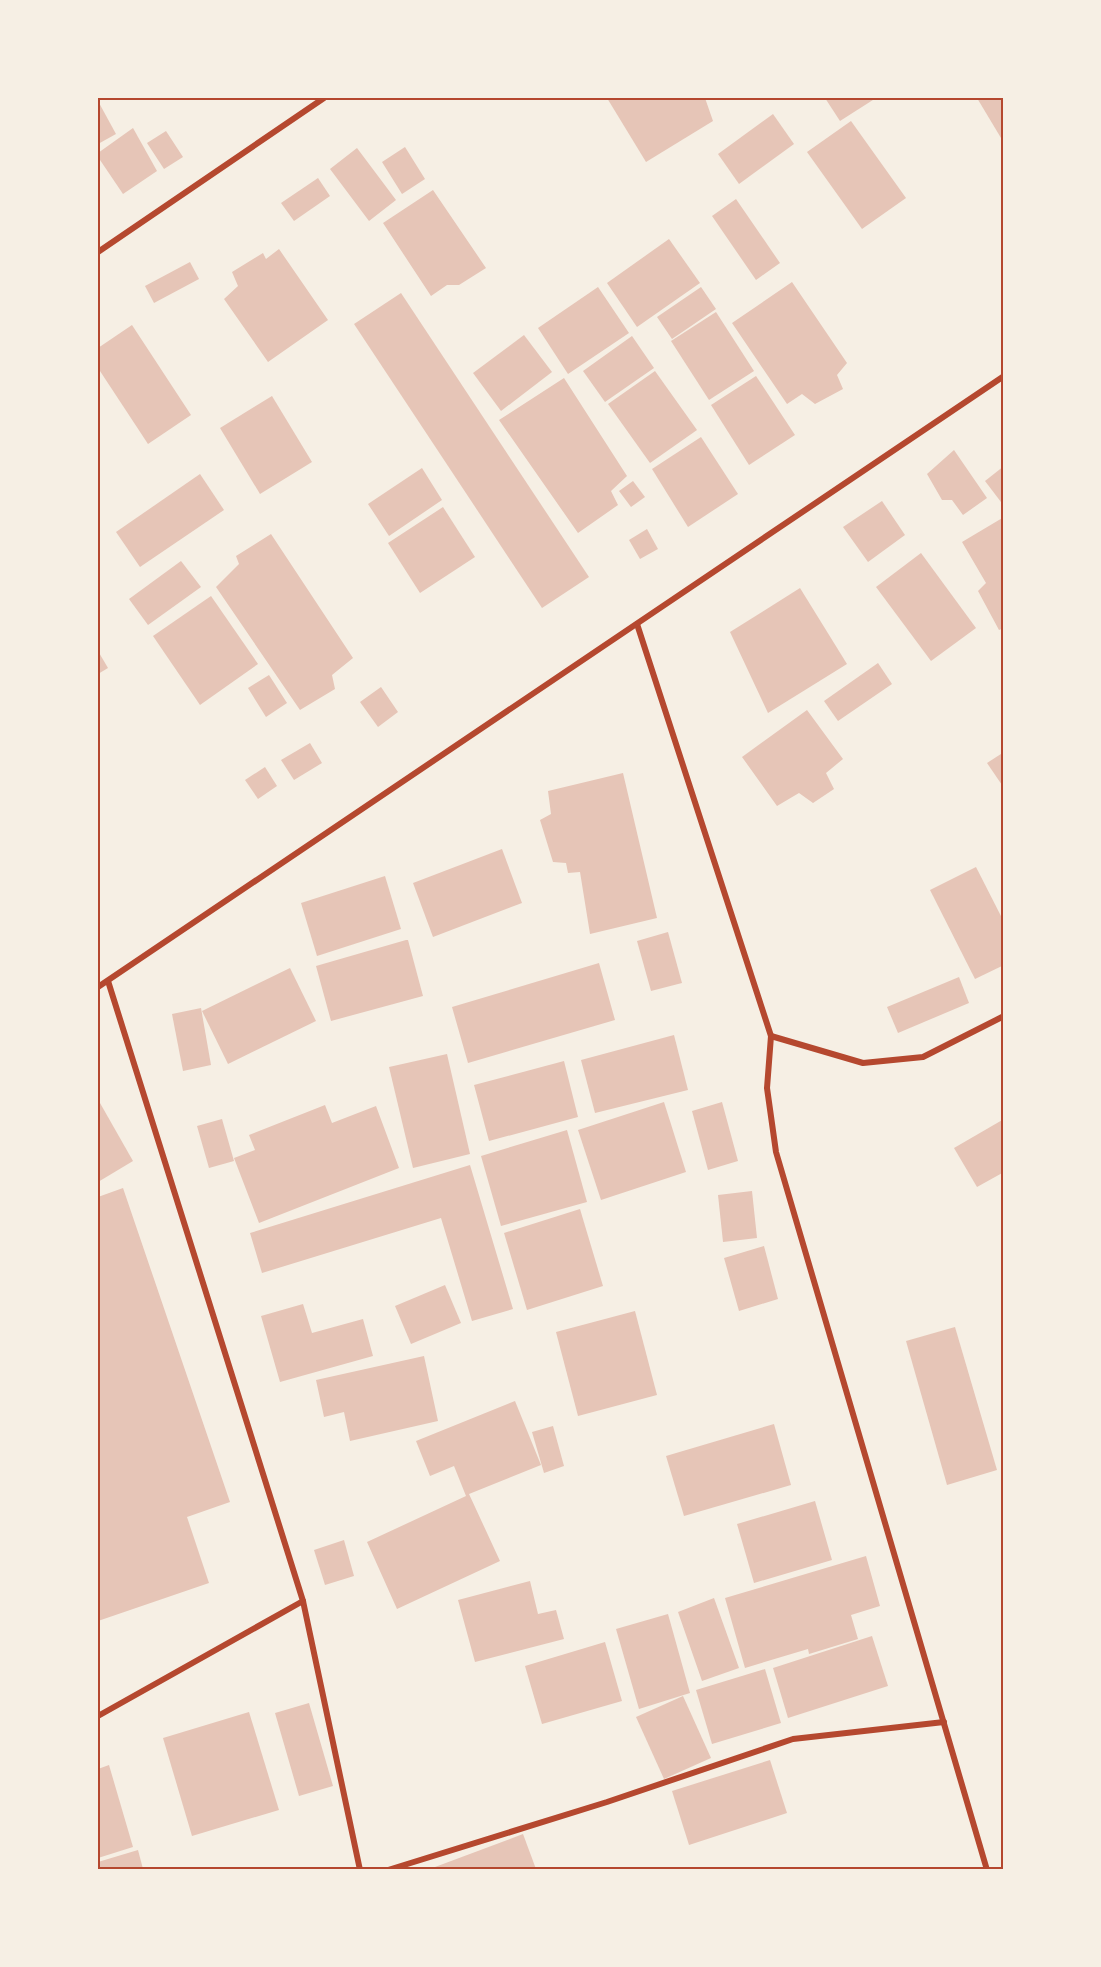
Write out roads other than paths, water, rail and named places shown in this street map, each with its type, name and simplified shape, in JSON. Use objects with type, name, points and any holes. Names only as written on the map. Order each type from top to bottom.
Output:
[{"type":"street","points":[[98,252],[324,98]]},
{"type":"street","points":[[98,987],[1004,376]]},
{"type":"street","points":[[637,624],[771,1036],[767,1088],[776,1152],[987,1869]]},
{"type":"street","points":[[108,981],[303,1601],[360,1869]]},
{"type":"street","points":[[771,1036],[863,1063],[923,1057],[1004,1016]]},
{"type":"street","points":[[98,1716],[303,1601]]},
{"type":"street","points":[[388,1869],[607,1802],[794,1739],[944,1722]]}]
